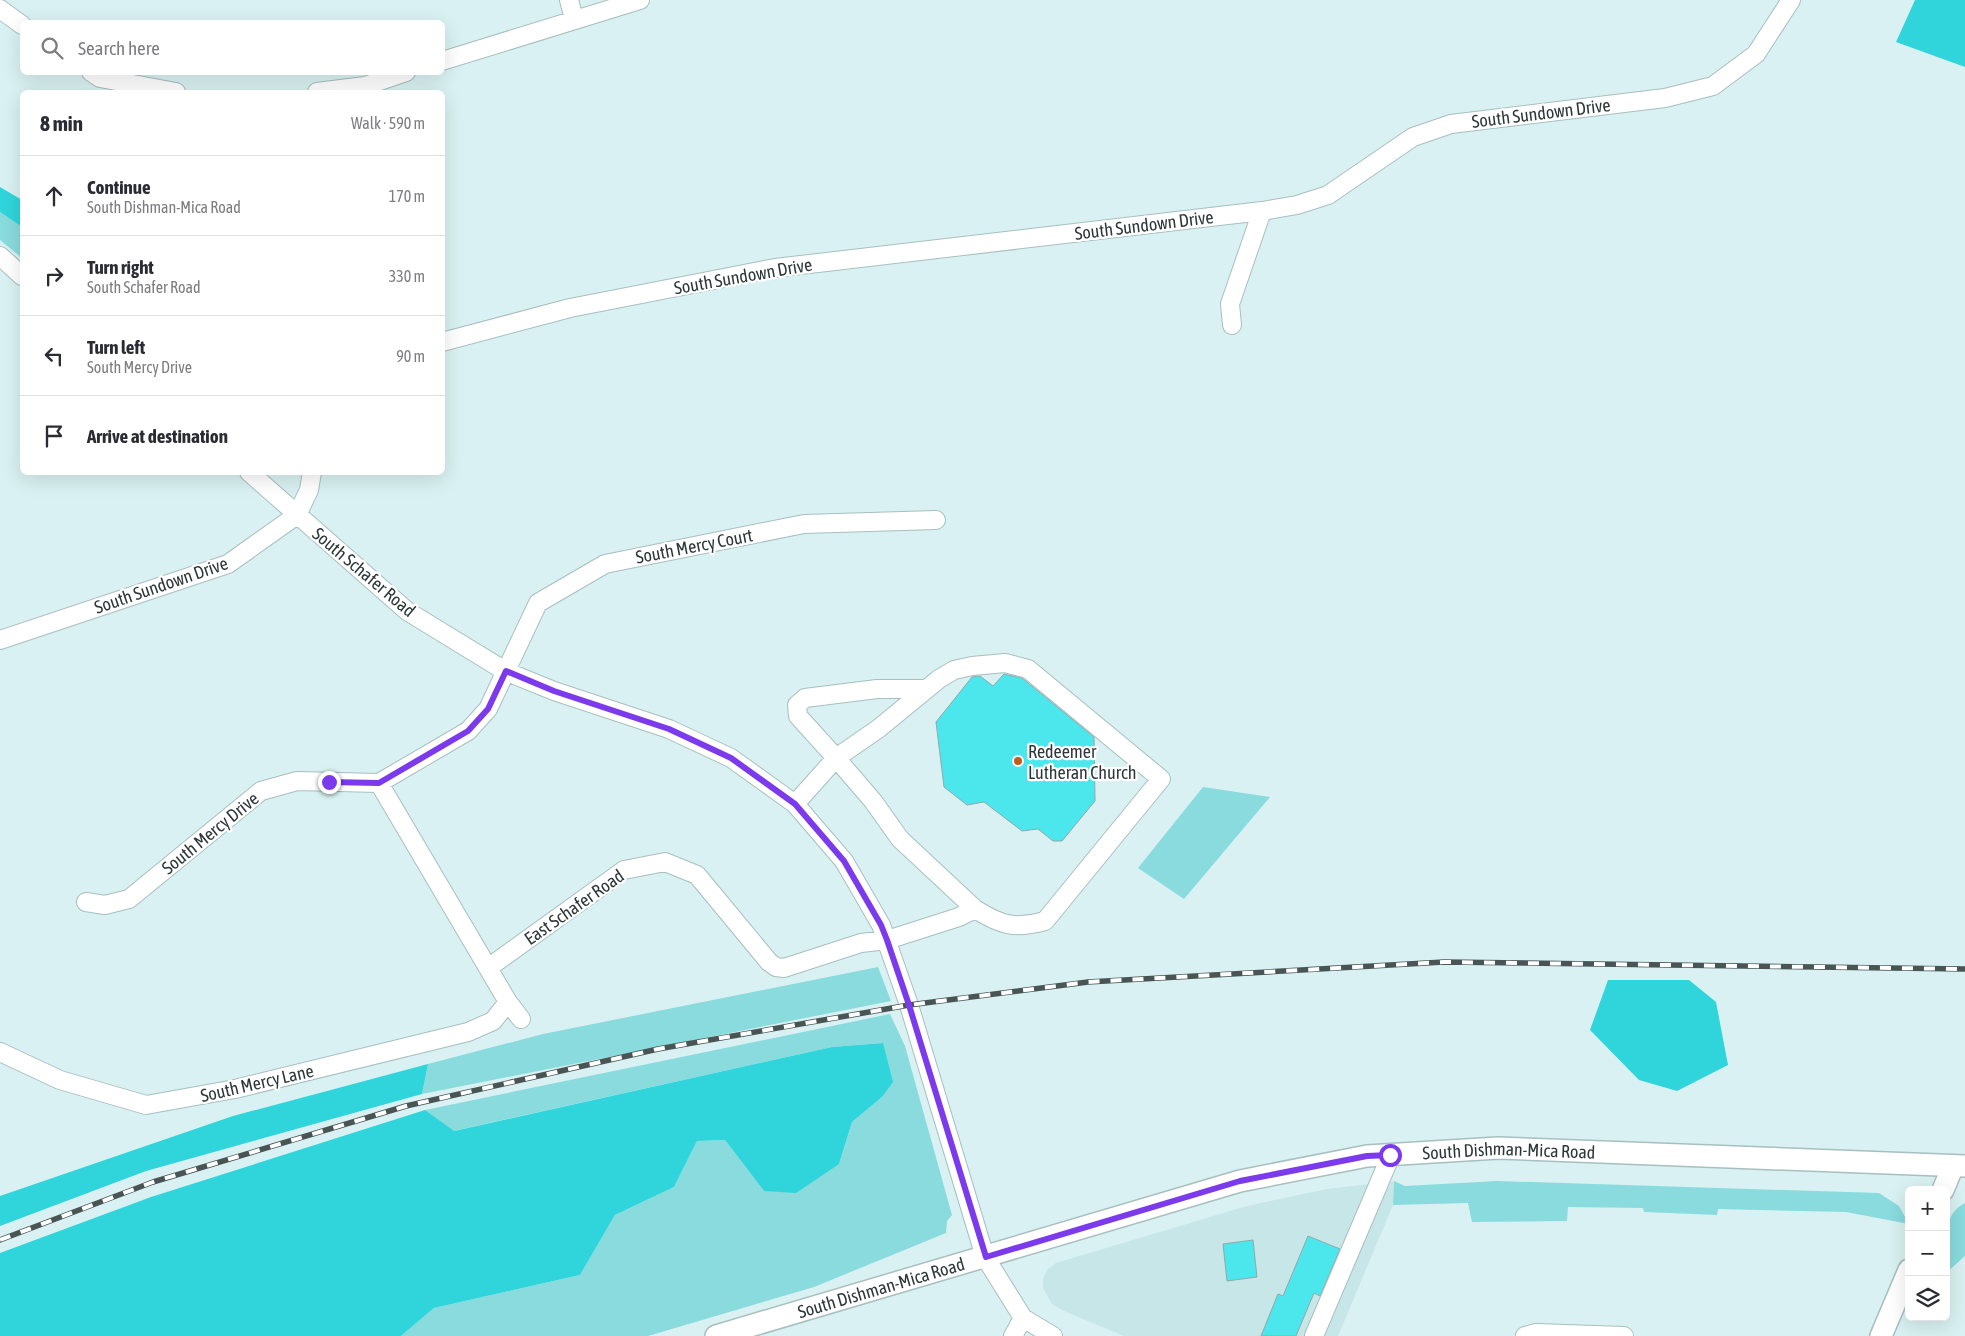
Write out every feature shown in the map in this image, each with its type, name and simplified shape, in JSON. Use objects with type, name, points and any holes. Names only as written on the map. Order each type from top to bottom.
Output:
[{"type":"main road","name":"South Dishman-Mica Road","points":[[716,1336],[1240,1181],[1367,1156],[1498,1148],[1959,1166]]},
{"type":"main road","points":[[1946,1186],[1959,1166]]},
{"type":"main road","points":[[1881,1336],[1906,1276]]},
{"type":"street","points":[[569,0],[574,19]]},
{"type":"street","points":[[445,60],[640,0]]},
{"type":"street","name":"South Sundown Drive","points":[[445,341],[570,308],[775,268],[1262,211],[1297,205],[1328,195],[1413,137],[1451,124],[1665,98],[1713,86],[1756,54],[1791,0]]},
{"type":"street","points":[[0,9],[20,24]]},
{"type":"street","points":[[96,75],[100,78],[165,90]]},
{"type":"street","points":[[333,90],[365,86],[397,75]]},
{"type":"street","points":[[1232,325],[1230,304],[1262,211]]},
{"type":"street","points":[[0,256],[20,274]]},
{"type":"street","name":"South Schafer Road","points":[[252,475],[407,611],[506,671],[554,691],[669,729],[731,758],[795,804],[844,861],[881,925],[909,1005],[986,1257],[1006,1293],[1023,1318]]},
{"type":"street","name":"South Sundown Drive","points":[[0,640],[228,564],[297,515],[309,490],[312,475]]},
{"type":"street","name":"South Mercy Court","points":[[506,671],[538,603],[605,564],[804,524],[936,520]]},
{"type":"street","points":[[795,804],[836,758],[878,729],[927,689],[954,670],[972,666],[1005,663],[1028,669],[1161,779],[1045,921],[1011,926],[999,923],[975,909],[900,839],[873,801],[836,758],[798,716],[797,705],[805,698],[877,689],[927,689]]},
{"type":"street","points":[[506,671],[488,709],[468,731],[379,783],[508,1002],[521,1019]]},
{"type":"street","name":"South Mercy Drive","points":[[86,902],[105,905],[128,899],[261,791],[297,780],[379,783]]},
{"type":"street","name":"East Schafer Road","points":[[488,968],[624,870],[665,862],[697,875],[769,962],[776,967],[797,966],[861,943],[887,940]]},
{"type":"street","points":[[887,940],[959,917],[975,909]]},
{"type":"street","name":"South Mercy Lane","points":[[0,1052],[60,1080],[146,1105],[235,1089],[468,1032],[493,1021],[508,1002]]},
{"type":"street","points":[[1314,1336],[1390,1155]]},
{"type":"street","points":[[1013,1336],[1023,1318],[1052,1336]]},
{"type":"street","points":[[1525,1336],[1536,1333],[1624,1336]]},
{"type":"shaded area","points":[[1915,0],[1965,0],[1965,67],[1896,42]]},
{"type":"shaded area","points":[[0,187],[20,199],[20,226],[0,212]]},
{"type":"shaded area","points":[[0,212],[20,226],[20,256],[0,240]]},
{"type":"shaded area","points":[[1203,787],[1270,797],[1184,899],[1138,868]]},
{"type":"shaded area","points":[[878,967],[891,1001],[422,1094],[428,1064],[543,1034]]},
{"type":"shaded area","points":[[1608,980],[1689,980],[1716,1002],[1728,1065],[1677,1091],[1639,1080],[1590,1030]]},
{"type":"shaded area","points":[[890,1014],[905,1046],[952,1215],[947,1221],[946,1233],[814,1287],[648,1336],[401,1336],[434,1308],[580,1275],[615,1215],[674,1187],[697,1141],[725,1140],[764,1191],[839,1164],[852,1122],[882,1097],[882,1043],[832,1047],[453,1131],[425,1110]]},
{"type":"shaded area","points":[[883,1043],[893,1082],[882,1097],[852,1122],[839,1164],[796,1193],[764,1191],[725,1140],[697,1141],[674,1187],[615,1215],[580,1275],[434,1308],[401,1336],[0,1336],[0,1253],[151,1197],[425,1110],[454,1131],[832,1047]]},
{"type":"shaded area","points":[[428,1064],[422,1094],[146,1171],[0,1226],[0,1196],[233,1116]]},
{"type":"shaded area","points":[[1394,1181],[1393,1205],[1338,1336],[1124,1336],[1064,1311],[1052,1304],[1043,1288],[1043,1279],[1047,1270],[1056,1263],[1247,1206],[1327,1189]]},
{"type":"shaded area","points":[[1394,1181],[1405,1186],[1497,1181],[1879,1193],[1899,1206],[1905,1217],[1905,1223],[1846,1212],[1718,1209],[1717,1215],[1644,1212],[1643,1208],[1568,1207],[1567,1221],[1472,1222],[1468,1203],[1393,1205]]},
{"type":"shaded area","points":[[1965,1203],[1965,1256],[1950,1269],[1950,1219],[1957,1209]]},
{"type":"building","name":"Redeemer Lutheran Church","points":[[1004,674],[1022,678],[1094,737],[1095,801],[1062,841],[1053,841],[1038,829],[1022,831],[984,802],[967,805],[944,787],[936,722],[972,677],[980,676],[993,686]]},
{"type":"building","points":[[1308,1236],[1340,1249],[1320,1296],[1314,1293],[1296,1336],[1261,1336],[1278,1294],[1283,1296]]},
{"type":"building","points":[[1253,1240],[1257,1277],[1227,1281],[1223,1244]]},
{"type":"railway","points":[[0,1240],[153,1182],[406,1106],[658,1049],[909,1005],[1088,982],[1444,962],[1965,969]]},
{"type":"place","name":"Redeemer Lutheran Church","points":[[1018,761]]},
{"type":"route","points":[[329,782],[379,783],[468,731],[488,709],[506,671],[554,691],[669,729],[731,758],[795,804],[844,861],[881,925],[909,1005],[986,1257],[1240,1181],[1367,1156],[1390,1155]]}]
